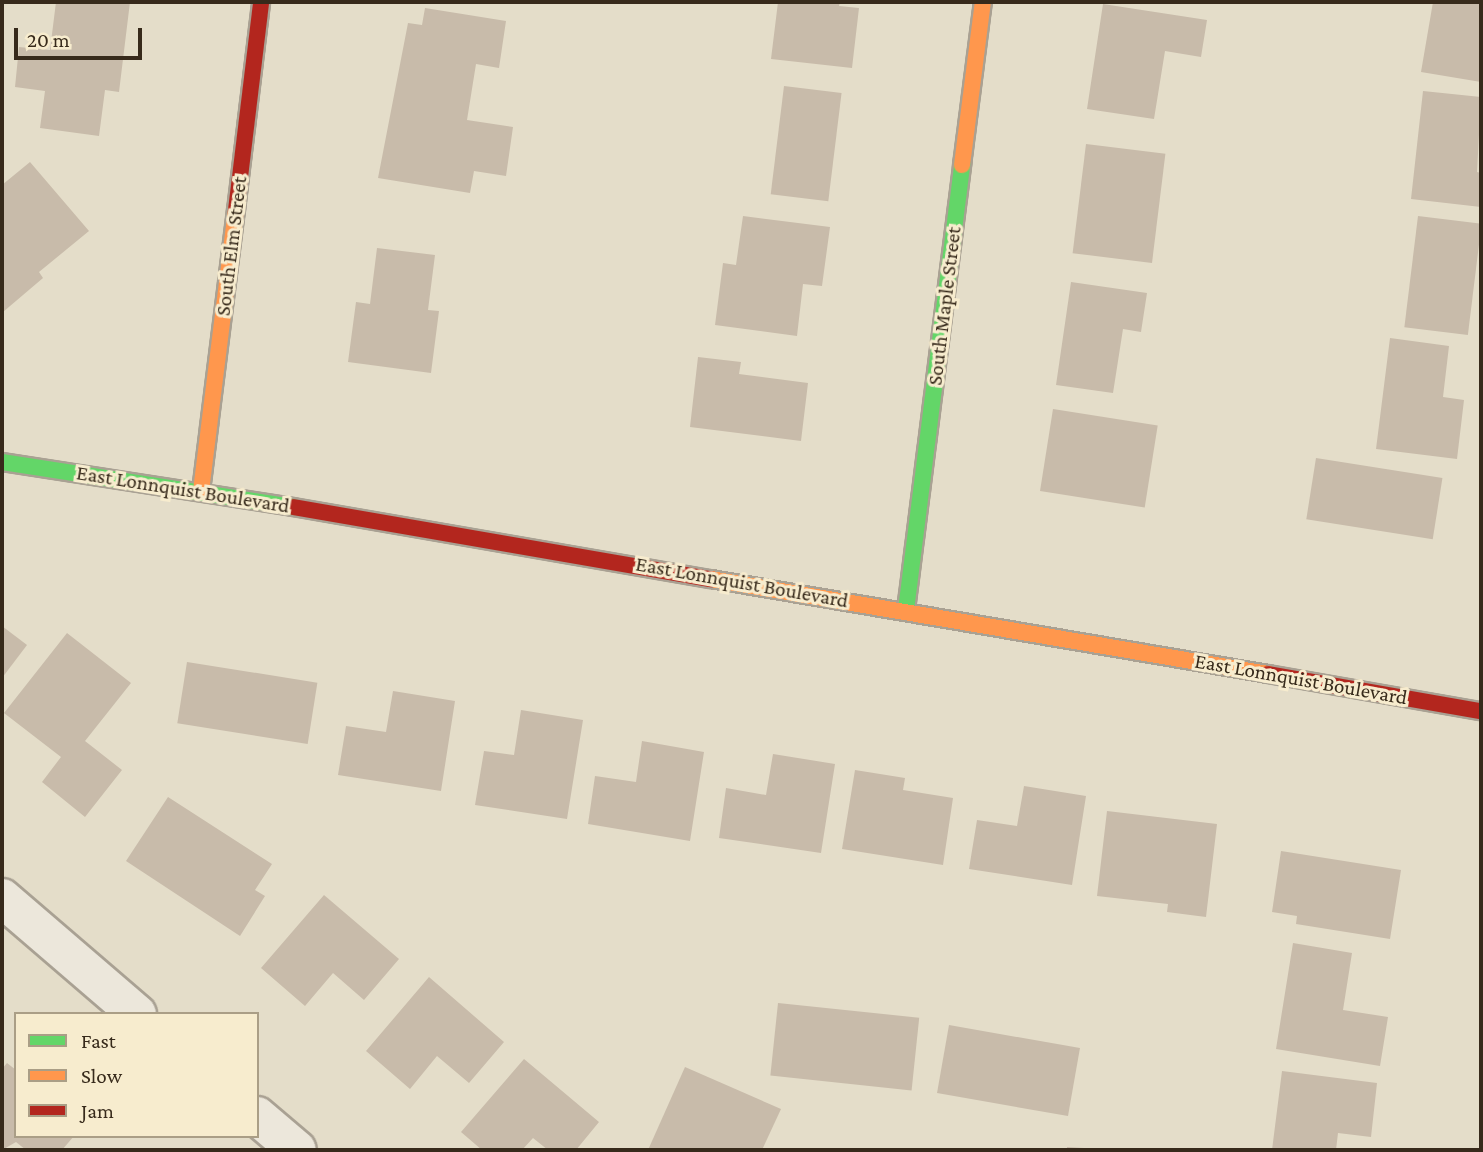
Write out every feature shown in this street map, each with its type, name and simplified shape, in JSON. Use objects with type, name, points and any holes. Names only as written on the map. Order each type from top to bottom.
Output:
[{"type":"street","name":"South Elm Street","points":[[201,491],[261,2]]},
{"type":"street","name":"South Maple Street","points":[[906,610],[983,2]]},
{"type":"street","name":"East Lonnquist Boulevard","points":[[2,462],[201,491],[906,610],[1481,711]]},
{"type":"street","points":[[2,898],[135,1012]]},
{"type":"street","points":[[259,1118],[297,1150]]},
{"type":"building","points":[[56,2],[130,2],[119,92],[105,90],[99,136],[40,128],[45,91],[15,87],[19,47],[50,50]]},
{"type":"building","points":[[778,2],[840,2],[839,6],[859,8],[852,68],[771,59]]},
{"type":"building","points":[[1433,2],[1481,2],[1481,82],[1421,72]]},
{"type":"building","points":[[1103,4],[1207,20],[1201,57],[1165,51],[1154,119],[1087,109]]},
{"type":"building","points":[[425,8],[506,21],[499,68],[476,64],[467,120],[513,127],[506,176],[474,171],[470,193],[378,178],[408,23],[422,25]]},
{"type":"building","points":[[784,86],[842,93],[828,201],[771,194]]},
{"type":"building","points":[[1423,91],[1481,97],[1477,172],[1481,173],[1481,207],[1411,199]]},
{"type":"building","points":[[1086,144],[1165,154],[1152,263],[1073,253]]},
{"type":"building","points":[[30,162],[89,231],[39,272],[43,278],[3,312],[2,185]]},
{"type":"building","points":[[743,216],[830,227],[822,286],[803,284],[797,336],[715,325],[723,263],[736,265]]},
{"type":"building","points":[[1418,216],[1481,224],[1468,335],[1404,327]]},
{"type":"building","points":[[377,248],[435,255],[428,310],[439,311],[431,373],[348,362],[356,302],[370,304]]},
{"type":"building","points":[[1071,282],[1147,293],[1141,332],[1123,329],[1113,393],[1056,385]]},
{"type":"building","points":[[1390,338],[1449,346],[1443,397],[1464,400],[1457,459],[1376,449]]},
{"type":"building","points":[[698,357],[741,362],[739,374],[808,383],[801,441],[690,427]]},
{"type":"building","points":[[1053,409],[1158,426],[1145,508],[1040,491]]},
{"type":"building","points":[[1316,458],[1442,478],[1433,539],[1306,519]]},
{"type":"building","points":[[2,626],[27,645],[2,678]]},
{"type":"building","points":[[67,633],[131,683],[85,741],[122,770],[85,817],[42,782],[61,757],[4,713]]},
{"type":"building","points":[[187,662],[317,683],[308,744],[177,723]]},
{"type":"building","points":[[393,691],[455,701],[441,791],[338,775],[346,726],[386,732]]},
{"type":"building","points":[[521,710],[583,720],[567,819],[475,805],[484,751],[514,755]]},
{"type":"building","points":[[642,741],[704,752],[690,841],[588,824],[595,776],[636,782]]},
{"type":"building","points":[[773,754],[835,764],[821,853],[719,838],[726,788],[766,795]]},
{"type":"building","points":[[855,770],[905,778],[903,790],[953,798],[943,865],[842,849]]},
{"type":"building","points":[[1024,786],[1086,796],[1072,885],[969,869],[977,820],[1017,826]]},
{"type":"building","points":[[168,797],[272,864],[255,890],[265,896],[240,936],[126,861]]},
{"type":"building","points":[[1107,811],[1217,824],[1206,917],[1167,912],[1168,904],[1097,896]]},
{"type":"building","points":[[1281,851],[1401,870],[1390,939],[1296,924],[1297,916],[1272,912]]},
{"type":"building","points":[[324,895],[399,959],[364,1000],[333,973],[305,1006],[261,968]]},
{"type":"building","points":[[1293,943],[1352,953],[1343,1010],[1388,1017],[1380,1066],[1276,1049]]},
{"type":"building","points":[[429,977],[504,1042],[469,1083],[437,1056],[410,1089],[366,1051]]},
{"type":"building","points":[[778,1003],[919,1018],[912,1090],[770,1076]]},
{"type":"building","points":[[949,1025],[1080,1048],[1068,1116],[937,1093]]},
{"type":"building","points":[[524,1059],[599,1122],[576,1150],[548,1150],[533,1138],[522,1150],[482,1150],[461,1132]]},
{"type":"building","points":[[7,1063],[14,1068],[14,1138],[72,1138],[62,1150],[26,1150],[16,1142],[2,1150],[2,1069]]},
{"type":"building","points":[[685,1067],[781,1109],[762,1150],[648,1150]]},
{"type":"building","points":[[1282,1071],[1377,1083],[1371,1137],[1338,1133],[1336,1150],[1272,1150]]},
{"type":"building","points":[[1067,1147],[1084,1148],[1084,1150],[1067,1150]]},
{"type":"traffic: fast","points":[[906,610],[962,165]]},
{"type":"traffic: fast","points":[[2,462],[293,507]]},
{"type":"traffic: slow","points":[[962,165],[983,2]]},
{"type":"traffic: slow","points":[[201,491],[236,210]]},
{"type":"traffic: slow","points":[[711,579],[1268,674]]},
{"type":"traffic: jam","points":[[236,210],[261,2]]},
{"type":"traffic: jam","points":[[293,507],[711,579]]},
{"type":"traffic: jam","points":[[1268,674],[1481,711]]}]
